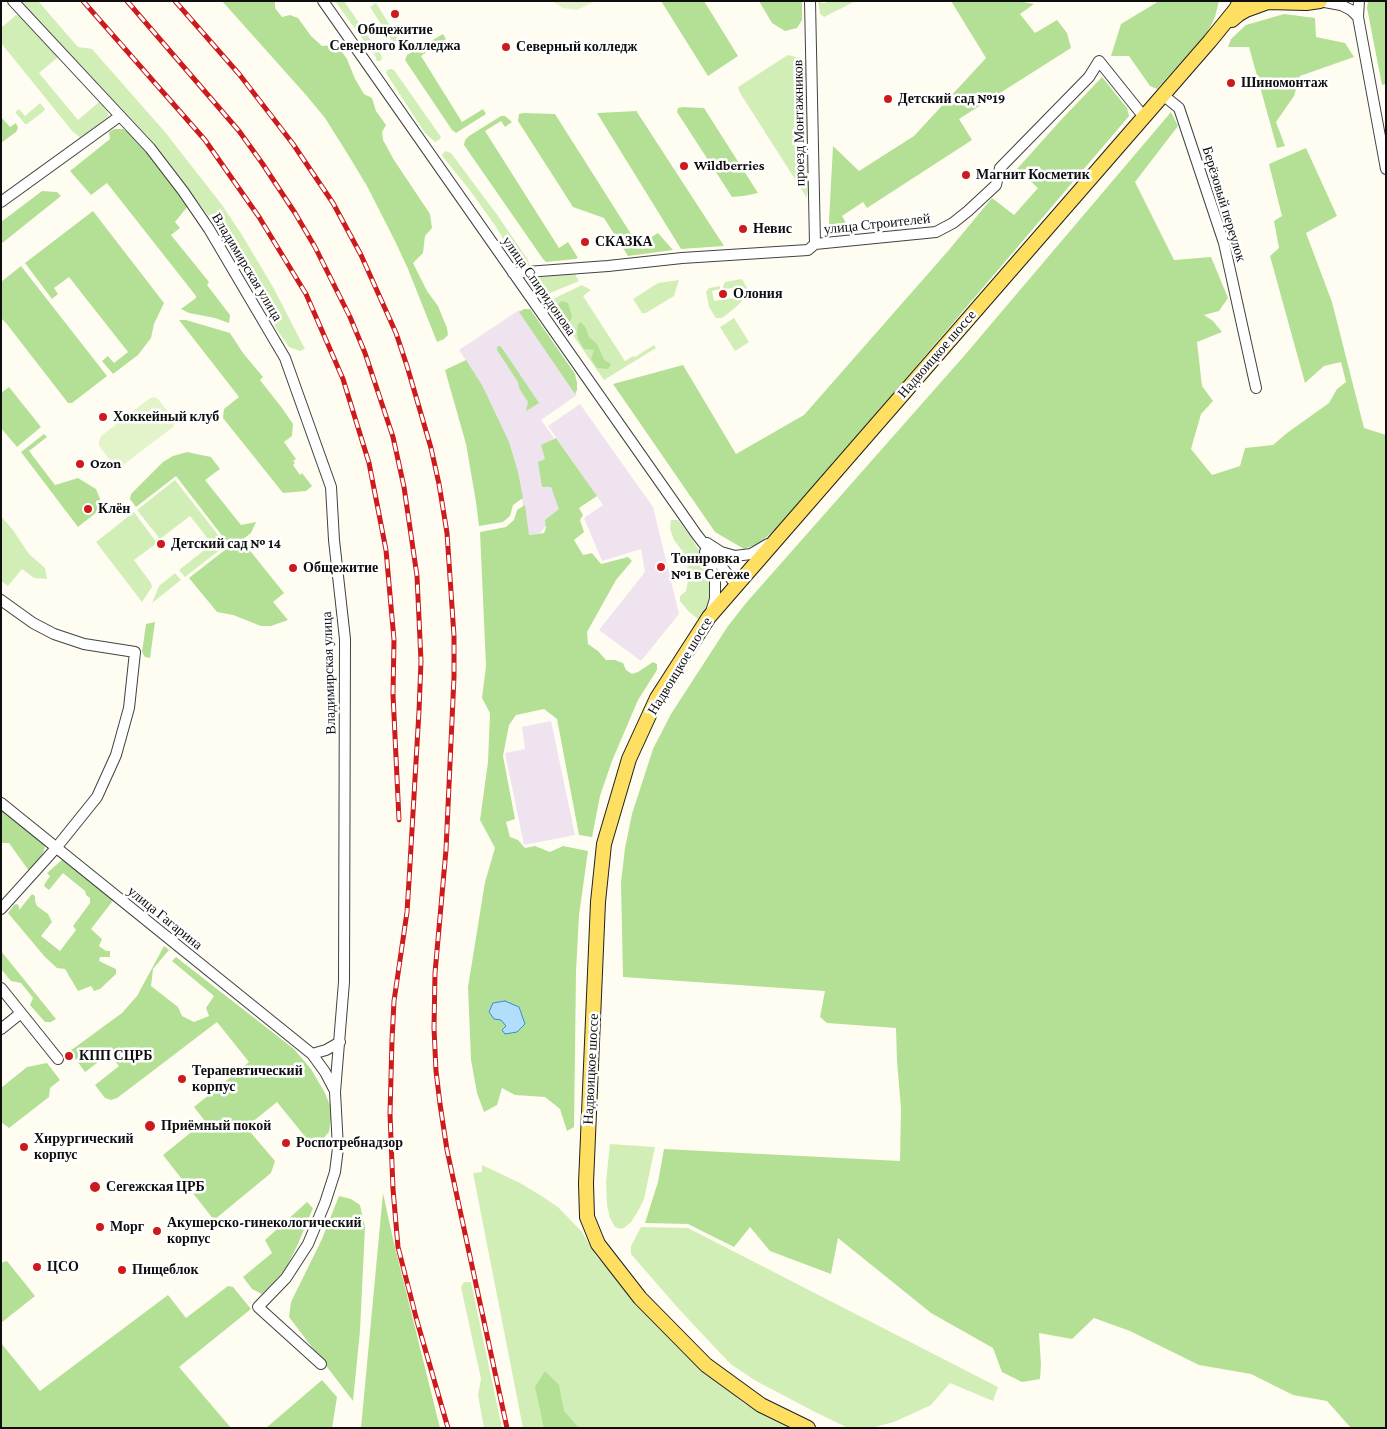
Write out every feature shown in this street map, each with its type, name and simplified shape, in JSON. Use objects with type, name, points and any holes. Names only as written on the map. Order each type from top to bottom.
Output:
[{"type":"main road","points":[[1210,41],[1236,9],[1240,1]]},
{"type":"main road","points":[[1210,41],[1239,14],[1253,6],[1268,2],[1319,1]]},
{"type":"main road","name":"Надвоицкое шоссе","points":[[808,1428],[761,1405],[706,1365],[640,1298],[598,1244],[587,1216],[586,1183],[598,902],[604,844],[630,759],[657,698],[709,617],[1210,41]]},
{"type":"street","name":"Владимирская улица","points":[[13,1],[150,148],[209,229],[285,358],[331,487],[334,540],[345,639],[344,982],[335,1092],[338,1148],[336,1172],[308,1244],[286,1278],[258,1307],[321,1364]]},
{"type":"street","name":"улица Спиридонова","points":[[323,1],[697,535],[736,585]]},
{"type":"street","name":"проезд Монтажников","points":[[810,1],[815,244]]},
{"type":"street","points":[[1319,1],[1341,4],[1358,17]]},
{"type":"street","points":[[1359,1],[1358,17],[1386,169]]},
{"type":"street","name":"улица Строителей","points":[[513,272],[808,250],[815,244],[936,232],[953,223],[996,185],[1000,168],[1089,77],[1099,61],[1144,117]]},
{"type":"street","name":"Берёзовый переулок","points":[[1163,95],[1179,108],[1224,243],[1256,388]]},
{"type":"street","points":[[1,202],[120,116]]},
{"type":"street","points":[[697,535],[721,552],[742,556],[759,550],[782,532]]},
{"type":"street","points":[[697,535],[708,557],[715,580],[715,599],[709,617]]},
{"type":"street","points":[[1,600],[54,634],[84,644],[135,652],[129,708],[116,755],[97,797],[56,848],[1,909]]},
{"type":"street","name":"улица Гагарина","points":[[1,803],[312,1054],[335,1092]]},
{"type":"street","points":[[1,988],[58,1059]]},
{"type":"street","points":[[1,1030],[21,1013]]},
{"type":"street","points":[[312,1054],[326,1050],[340,1042]]},
{"type":"shaded area","points":[[519,310],[577,395],[541,420],[554,438],[543,446],[560,509],[540,533],[528,535],[517,472],[482,385],[459,350]]},
{"type":"shaded area","points":[[580,404],[653,507],[679,614],[641,661],[599,630],[645,572],[641,549],[602,561],[584,518],[603,505],[548,426]]},
{"type":"shaded area","points":[[551,721],[575,835],[524,845],[505,753],[525,749],[522,727]]},
{"type":"green space","points":[[21,1],[38,1],[78,47],[92,49],[165,132],[222,205],[242,235],[273,287],[305,349],[300,351],[289,347],[277,330],[227,242],[148,137]]},
{"type":"green space","points":[[222,1],[275,1],[275,8],[282,17],[290,15],[298,18],[311,36],[322,46],[337,45],[347,59],[355,79],[364,94],[372,98],[376,111],[386,125],[382,132],[383,140],[430,214],[432,228],[425,236],[423,253],[413,263],[427,291],[438,306],[447,328],[448,335],[444,339],[437,342],[395,241],[367,186],[325,118]]},
{"type":"green space","points":[[335,1],[344,1],[381,55],[382,59],[380,61],[377,61],[374,53]]},
{"type":"green space","points":[[552,1],[596,1],[577,10],[563,8]]},
{"type":"green space","points":[[661,1],[704,1],[738,56],[708,76]]},
{"type":"green space","points":[[759,1],[802,1],[802,20],[797,28],[785,31],[772,23]]},
{"type":"green space","points":[[818,1],[826,3],[827,1],[856,1],[824,17],[820,14]]},
{"type":"green space","points":[[951,1],[1018,1],[1034,4],[1020,14],[1035,33],[1057,20],[1067,33],[1071,48],[959,119],[972,140],[867,208],[863,202],[842,216],[850,230],[835,235],[830,231],[829,221],[833,146],[859,171],[914,136],[986,58]]},
{"type":"green space","points":[[1159,1],[1219,1],[1215,17],[1207,33],[1157,89],[1150,86],[1129,56],[1111,56],[1121,24]]},
{"type":"green space","points":[[1368,1],[1386,1],[1386,84],[1382,85],[1367,8]]},
{"type":"green space","points":[[376,3],[399,40],[394,44],[370,7]]},
{"type":"green space","points":[[1284,14],[1315,18],[1316,37],[1345,43],[1354,57],[1300,76],[1294,96],[1276,122],[1285,146],[1277,148],[1249,47],[1228,47],[1231,39],[1246,25]]},
{"type":"green space","points":[[16,15],[20,16],[58,57],[39,73],[78,120],[99,102],[106,110],[109,116],[81,138],[73,132],[1,43],[1,28]]},
{"type":"green space","points":[[443,34],[446,39],[421,56],[462,122],[483,109],[486,114],[456,133],[452,130],[405,60],[407,55]]},
{"type":"green space","points":[[788,55],[800,58],[807,63],[810,160],[807,198],[738,87]]},
{"type":"green space","points":[[387,70],[394,70],[441,137],[440,139],[435,142],[425,133],[386,73]]},
{"type":"green space","points":[[1102,77],[1127,108],[1129,116],[781,525],[758,544],[744,549],[715,532],[613,384],[683,365],[736,454],[804,415],[992,198],[1014,215],[1038,188],[1017,169]]},
{"type":"green space","points":[[40,103],[45,109],[44,111],[27,124],[15,112],[19,109],[25,116]]},
{"type":"green space","points":[[678,108],[704,108],[758,193],[732,197],[677,112]]},
{"type":"green space","points":[[637,111],[724,246],[681,249],[597,113]]},
{"type":"green space","points":[[1171,112],[1178,126],[1135,182],[1174,260],[1211,257],[1228,298],[1219,311],[1204,315],[1213,321],[1222,332],[1197,342],[1202,386],[1213,401],[1201,414],[1191,449],[1212,475],[1240,466],[1245,448],[1273,445],[1329,403],[1337,389],[1346,382],[1341,362],[1324,366],[1305,383],[1270,256],[1279,248],[1274,221],[1282,216],[1269,164],[1306,148],[1337,216],[1306,233],[1332,302],[1364,428],[1386,435],[1386,1428],[1351,1428],[1327,1401],[1293,1395],[1251,1374],[1199,1365],[1130,1331],[1094,1318],[1072,1339],[1039,1333],[1040,1379],[1022,1382],[1002,1372],[993,1348],[931,1313],[838,1238],[831,1274],[770,1251],[750,1227],[734,1247],[688,1224],[645,1223],[658,1182],[664,1149],[900,1161],[901,1109],[896,1028],[827,1023],[820,1017],[825,991],[623,977],[621,882],[632,814],[653,749],[671,714],[728,626],[746,603],[964,356]]},
{"type":"green space","points":[[519,114],[555,114],[638,245],[658,233],[673,250],[628,256],[604,218],[573,207],[518,121]]},
{"type":"green space","points":[[501,116],[505,116],[512,122],[505,127],[501,121],[485,131],[559,248],[568,242],[578,258],[546,262],[464,145],[465,140],[469,136]]},
{"type":"green space","points":[[1,117],[10,127],[16,123],[18,128],[16,132],[1,143]]},
{"type":"green space","points":[[114,129],[123,129],[130,133],[188,206],[175,222],[180,228],[171,235],[209,282],[207,285],[230,315],[229,323],[189,313],[181,309],[196,298],[196,296],[107,183],[91,195],[70,171],[110,139],[109,132]]},
{"type":"green space","points":[[445,151],[451,153],[498,216],[528,260],[529,265],[523,264],[512,253],[469,189],[443,157],[442,155]]},
{"type":"green space","points":[[42,191],[57,192],[61,196],[1,244],[1,222]]},
{"type":"green space","points":[[93,211],[164,303],[154,324],[151,338],[138,355],[113,374],[102,361],[108,356],[114,363],[128,352],[69,277],[54,288],[58,294],[52,299],[25,263]]},
{"type":"green space","points":[[21,266],[107,376],[72,403],[68,403],[1,318],[1,282]]},
{"type":"green space","points":[[575,274],[579,281],[545,295],[537,286],[535,280],[541,277]]},
{"type":"green space","points":[[742,279],[747,288],[745,298],[722,318],[716,318],[709,307],[706,292],[709,288],[720,286],[720,289],[712,291],[714,301],[734,298],[732,288],[723,289],[723,286],[725,282]]},
{"type":"green space","points":[[679,280],[674,296],[646,313],[642,313],[633,299],[658,283]]},
{"type":"green space","points":[[582,285],[591,290],[583,296],[625,361],[654,345],[656,348],[604,380],[549,301]]},
{"type":"green space","points":[[562,301],[568,303],[572,317],[570,322],[566,321],[560,312],[558,304]]},
{"type":"green space","points":[[524,309],[530,309],[575,374],[577,390],[575,394],[519,312]]},
{"type":"green space","points":[[734,318],[749,342],[735,351],[720,327]]},
{"type":"green space","points":[[179,320],[186,320],[230,333],[243,353],[263,377],[260,380],[293,424],[292,436],[284,442],[296,459],[293,461],[295,463],[293,465],[300,475],[302,473],[312,486],[306,491],[283,493],[223,418],[224,409],[239,397]]},
{"type":"green space","points":[[581,322],[586,328],[589,337],[597,344],[604,360],[611,364],[608,369],[597,368],[591,359],[594,350],[584,349],[578,339],[578,324]]},
{"type":"green space","points":[[500,346],[539,403],[526,411],[528,402],[519,388],[518,382],[497,350],[497,347]]},
{"type":"green space","points":[[466,360],[482,385],[509,442],[523,498],[513,505],[510,516],[503,522],[479,526],[466,444],[445,370]]},
{"type":"green space","points":[[9,387],[41,427],[17,447],[1,428],[1,393]]},
{"type":"green space","points":[[150,398],[158,399],[173,418],[175,422],[173,427],[122,466],[113,464],[99,446],[101,436]]},
{"type":"green space","points":[[44,434],[47,437],[29,451],[55,485],[78,478],[96,489],[100,499],[101,506],[97,512],[78,527],[21,452]]},
{"type":"green space","points":[[556,438],[597,496],[579,508],[583,515],[580,520],[584,532],[574,540],[583,555],[592,553],[601,564],[628,557],[632,561],[616,580],[587,632],[588,644],[606,660],[615,660],[623,663],[626,670],[632,674],[653,662],[657,664],[657,670],[638,700],[612,761],[600,796],[592,837],[579,835],[557,719],[544,709],[516,715],[509,725],[503,756],[515,819],[506,822],[510,837],[518,840],[525,848],[535,846],[550,852],[563,846],[588,851],[579,915],[576,972],[574,1127],[567,1131],[560,1109],[545,1097],[515,1095],[502,1088],[497,1105],[484,1112],[477,1093],[471,1060],[468,987],[485,882],[495,848],[480,820],[488,762],[490,713],[482,698],[486,666],[480,532],[506,527],[514,520],[517,510],[525,505],[529,535],[544,533],[546,528],[545,520],[559,509],[551,487],[542,487],[538,462],[545,459],[541,445]]},
{"type":"green space","points":[[187,452],[211,457],[220,469],[205,480],[241,525],[256,522],[251,533],[242,540],[284,593],[273,602],[288,620],[271,626],[261,626],[233,615],[217,612],[189,578],[230,546],[176,476],[136,507],[130,499],[131,494],[163,462],[173,456]]},
{"type":"green space","points":[[175,480],[226,545],[185,577],[179,570],[212,544],[190,516],[160,539],[137,510]]},
{"type":"green space","points":[[134,512],[157,543],[134,560],[152,587],[142,602],[96,542]]},
{"type":"green space","points":[[1,516],[29,554],[45,568],[47,579],[34,578],[22,569],[8,586],[1,581]]},
{"type":"green space","points":[[671,520],[678,520],[689,534],[703,557],[710,575],[709,605],[703,616],[698,619],[680,601],[680,596],[686,591],[688,581],[687,557],[674,540],[670,529]]},
{"type":"green space","points":[[175,573],[181,580],[152,603],[159,586]]},
{"type":"green space","points":[[155,622],[150,658],[145,657],[142,652],[146,624]]},
{"type":"green space","points":[[1,807],[42,841],[45,846],[40,858],[29,871],[9,843],[1,843]]},
{"type":"green space","points":[[63,859],[115,898],[91,929],[102,939],[99,946],[106,951],[110,951],[110,957],[100,957],[99,961],[116,969],[116,974],[100,989],[94,991],[91,986],[78,991],[65,969],[57,968],[45,957],[8,913],[14,905],[17,904],[19,906],[19,910],[32,894],[35,896],[37,906],[48,914],[52,922],[41,936],[60,951],[76,930],[73,926],[90,903],[90,898],[86,895],[85,891],[63,873],[49,890],[45,887],[44,885],[50,876],[47,873]]},
{"type":"green space","points":[[164,946],[169,950],[153,969],[151,986],[178,1007],[182,1016],[194,1022],[209,1016],[206,1008],[214,996],[172,961],[176,957],[294,1049],[311,1069],[325,1093],[332,1111],[329,1132],[322,1140],[307,1139],[277,1102],[246,1127],[275,1161],[271,1173],[214,1220],[163,1155],[205,1121],[194,1107],[249,1062],[217,1022],[117,1098],[111,1100],[105,1098],[95,1085],[119,1066],[109,1054],[85,1072],[70,1051],[122,1013],[137,996]]},
{"type":"green space","points":[[1,951],[56,1019],[51,1022],[45,1022],[30,1005],[33,998],[21,983],[11,981],[1,969]]},
{"type":"green space","points":[[47,1063],[60,1080],[50,1088],[49,1097],[9,1128],[1,1122],[1,1088],[27,1067]]},
{"type":"green space","points":[[610,1144],[655,1147],[644,1199],[631,1222],[620,1229],[615,1227],[610,1218],[607,1205],[606,1182]]},
{"type":"green space","points":[[482,1165],[520,1183],[558,1207],[582,1232],[596,1256],[691,1358],[745,1404],[789,1428],[523,1428],[473,1173],[482,1172]]},
{"type":"green space","points":[[383,1193],[393,1239],[440,1428],[361,1428]]},
{"type":"green space","points":[[339,1196],[351,1199],[360,1205],[365,1227],[360,1331],[353,1401],[289,1317],[291,1302],[322,1239]]},
{"type":"green space","points":[[307,1202],[313,1208],[285,1270],[262,1294],[252,1289],[243,1277],[272,1253],[265,1240]]},
{"type":"green space","points":[[641,1227],[688,1228],[998,1387],[993,1401],[950,1383],[931,1405],[894,1422],[871,1428],[848,1428],[817,1413],[756,1381],[732,1365],[721,1354],[631,1254],[631,1246]]},
{"type":"green space","points":[[7,1261],[35,1296],[1,1323],[1,1263]]},
{"type":"green space","points":[[464,1282],[471,1282],[502,1428],[484,1428],[478,1395],[481,1379],[461,1287]]},
{"type":"green space","points":[[228,1286],[233,1287],[251,1309],[179,1367],[231,1428],[1,1428],[1,1343],[40,1391],[168,1295],[186,1318]]},
{"type":"green space","points":[[545,1371],[559,1385],[564,1411],[579,1428],[544,1428],[535,1387]]},
{"type":"green space","points":[[322,1380],[337,1397],[332,1428],[266,1428]]},
{"type":"water","points":[[505,1001],[519,1007],[525,1024],[517,1032],[505,1034],[502,1030],[506,1026],[501,1020],[494,1019],[489,1012],[493,1003]]},
{"type":"railway","points":[[83,1],[205,140],[259,217],[306,294],[343,379],[369,463],[386,550],[394,640],[393,694],[399,820]]},
{"type":"railway","points":[[127,1],[239,131],[295,213],[315,247],[350,317],[365,353],[393,437],[404,487],[417,576],[421,661],[407,912],[394,1001],[390,1114],[393,1189],[398,1247],[448,1428]]},
{"type":"railway","points":[[175,1],[239,74],[293,144],[333,203],[361,255],[396,333],[431,448],[447,533],[454,636],[454,677],[446,850],[435,973],[434,1028],[436,1071],[447,1150],[507,1428]]},
{"type":"place","name":"Общежитие Северного Колледжа","points":[[395,14]]},
{"type":"place","name":"Северный колледж","points":[[506,47]]},
{"type":"place","name":"Шиномонтаж","points":[[1231,83]]},
{"type":"place","name":"Детский сад №19","points":[[888,99]]},
{"type":"place","name":"Wildberries","points":[[684,166]]},
{"type":"place","name":"Магнит Косметик","points":[[966,175]]},
{"type":"place","name":"Невис","points":[[743,229]]},
{"type":"place","name":"СКАЗКА","points":[[585,242]]},
{"type":"place","name":"Олония","points":[[723,294]]},
{"type":"place","name":"Хоккейный клуб","points":[[103,417]]},
{"type":"place","name":"Ozon","points":[[80,464]]},
{"type":"place","name":"Клён","points":[[88,509]]},
{"type":"place","name":"Детский сад № 14","points":[[161,544]]},
{"type":"place","name":"Тонировка №1 в Сегеже","points":[[661,567]]},
{"type":"place","name":"Общежитие","points":[[293,568]]},
{"type":"place","name":"КПП СЦРБ","points":[[69,1056]]},
{"type":"place","name":"Терапевтический корпус","points":[[182,1079]]},
{"type":"place","name":"Приёмный покой","points":[[150,1126]]},
{"type":"place","name":"Роспотребнадзор","points":[[286,1143]]},
{"type":"place","name":"Хирургический корпус","points":[[24,1147]]},
{"type":"place","name":"Сегежская ЦРБ","points":[[95,1187]]},
{"type":"place","name":"Морг","points":[[100,1227]]},
{"type":"place","name":"Акушерско-гинекологический корпус","points":[[157,1231]]},
{"type":"place","name":"ЦСО","points":[[37,1267]]},
{"type":"place","name":"Пищеблок","points":[[122,1270]]}]
